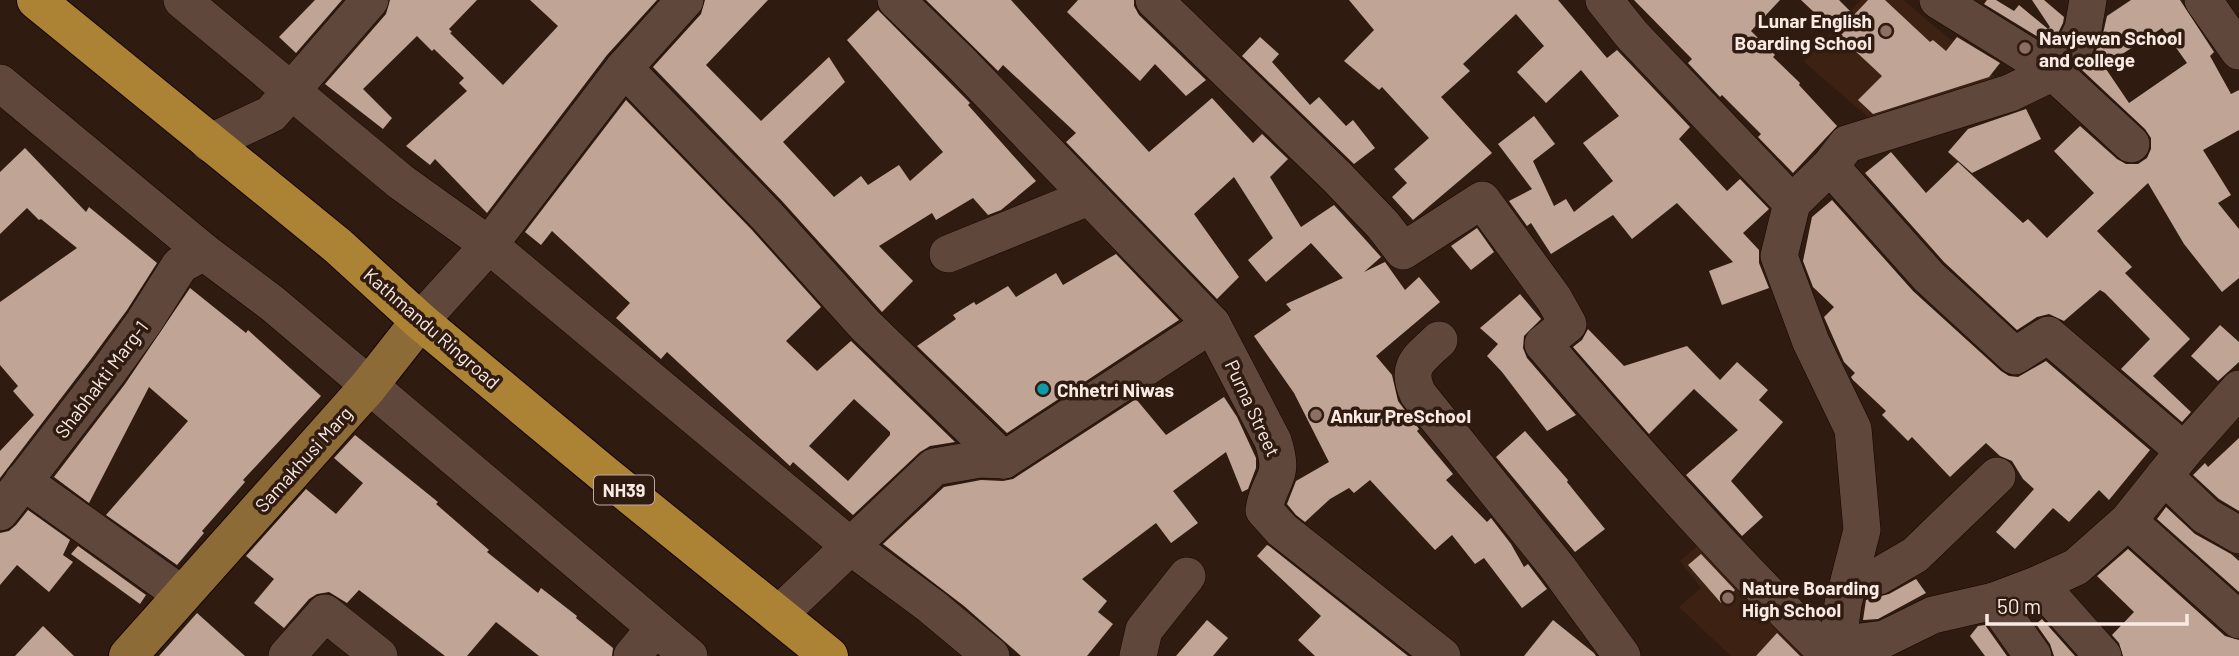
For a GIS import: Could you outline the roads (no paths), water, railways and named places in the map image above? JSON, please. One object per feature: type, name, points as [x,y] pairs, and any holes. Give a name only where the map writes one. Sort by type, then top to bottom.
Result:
[{"type":"highway","name":"Kathmandu Ringroad","points":[[36,0],[338,246],[421,321],[604,474],[829,656]]},
{"type":"main road","name":"Samakhusi Marg","points":[[128,656],[368,387],[421,321]]},
{"type":"street","points":[[182,0],[401,182],[489,244],[850,545],[991,656]]},
{"type":"street","points":[[209,143],[271,114],[370,0]]},
{"type":"street","points":[[421,321],[489,244],[624,68],[685,0]]},
{"type":"street","points":[[779,614],[934,467],[980,459],[1004,460],[1212,324],[960,62],[896,0]]},
{"type":"street","points":[[1154,0],[1337,177],[1383,225],[1403,251],[1482,200],[1554,299],[1568,324],[1543,344],[1756,582],[1834,652]]},
{"type":"street","points":[[1604,0],[1632,35],[1792,203]]},
{"type":"street","points":[[1938,0],[2050,70],[2131,144]]},
{"type":"street","points":[[1834,652],[1862,530],[1853,429],[1811,342],[1779,256],[1792,203],[1830,166],[1847,144],[2010,93],[2043,77],[2074,48],[2083,29],[2088,0]]},
{"type":"street","points":[[2203,0],[2239,51]]},
{"type":"street","points":[[624,68],[767,216],[865,325],[1004,460]]},
{"type":"street","points":[[0,83],[204,252],[273,304],[368,387],[690,656]]},
{"type":"street","points":[[1830,166],[1929,277],[2015,356],[2048,335],[2174,463],[2206,516],[2239,535]]},
{"type":"street","points":[[948,254],[1088,197]]},
{"type":"street","name":"Shabhakti Marg-1","points":[[0,512],[122,352],[180,265],[204,252]]},
{"type":"street","name":"Purna Street","points":[[1212,324],[1273,441],[1280,460],[1278,478],[1266,497],[1264,510],[1282,530],[1442,656]]},
{"type":"street","points":[[1439,340],[1414,364],[1412,380],[1418,394],[1558,568],[1622,656]]},
{"type":"street","points":[[1834,652],[1884,639],[1933,615],[1994,601],[2076,567],[2128,521],[2174,463],[2239,389]]},
{"type":"street","points":[[1850,581],[1880,576],[1915,555],[1997,476]]},
{"type":"street","points":[[23,481],[181,594]]},
{"type":"street","points":[[2128,521],[2239,620]]},
{"type":"street","points":[[1138,656],[1144,630],[1188,576]]},
{"type":"street","points":[[2039,584],[2103,656]]},
{"type":"street","points":[[1994,601],[2033,656]]},
{"type":"street","points":[[287,656],[325,613],[379,656]]},
{"type":"street","points":[[632,656],[655,628]]},
{"type":"place","name":"Lunar English Boarding School","points":[[1886,31]]},
{"type":"place","name":"Navjewan School and college","points":[[2025,48]]},
{"type":"place","name":"Chhetri Niwas","points":[[1043,389]]},
{"type":"place","name":"Ankur PreSchool","points":[[1316,415]]},
{"type":"place","name":"Nature Boarding High School","points":[[1728,598]]}]
